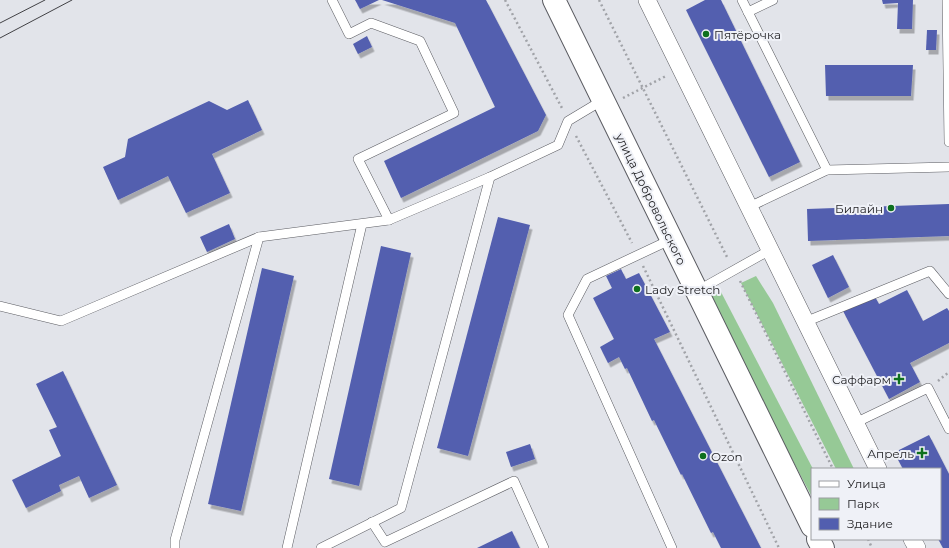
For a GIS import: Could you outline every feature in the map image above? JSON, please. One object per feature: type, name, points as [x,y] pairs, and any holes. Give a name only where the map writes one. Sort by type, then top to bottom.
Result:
[{"type":"main road","name":"улица Добровольского","points":[[554,0],[811,524]]},
{"type":"street","points":[[647,0],[878,468]]},
{"type":"lane","points":[[332,0],[349,34],[371,23],[420,41],[454,113],[358,159],[389,220]]},
{"type":"lane","points":[[742,0],[827,170]]},
{"type":"lane","points":[[748,12],[773,0]]},
{"type":"lane","points":[[947,0],[949,142]]},
{"type":"lane","points":[[0,306],[61,321],[259,238],[389,220],[558,146],[568,121],[605,103]]},
{"type":"lane","points":[[749,207],[827,170],[949,166]]},
{"type":"lane","points":[[321,548],[401,508],[490,177]]},
{"type":"lane","points":[[287,548],[362,224]]},
{"type":"lane","points":[[175,548],[175,540],[259,238]]},
{"type":"lane","points":[[672,240],[587,279],[568,315],[672,548]]},
{"type":"lane","points":[[697,292],[770,250]]},
{"type":"lane","points":[[806,322],[930,270],[949,294]]},
{"type":"lane","points":[[855,422],[928,388],[949,428]]},
{"type":"lane","points":[[372,522],[385,542],[514,481],[544,548]]},
{"type":"path","points":[[505,0],[638,255],[779,548]]},
{"type":"path","points":[[599,0],[833,468]]},
{"type":"path","points":[[605,103],[643,88],[681,69]]},
{"type":"green space","points":[[756,276],[773,303],[854,468],[835,468],[741,283]]},
{"type":"green space","points":[[721,292],[812,468],[811,468],[811,495],[707,298]]},
{"type":"building","points":[[355,0],[379,0],[360,9]]},
{"type":"building","points":[[382,0],[486,0],[546,115],[538,131],[401,198],[384,161],[495,107],[455,23]]},
{"type":"building","points":[[705,0],[721,0],[800,162],[769,177],[686,10]]},
{"type":"building","points":[[882,0],[913,0],[912,29],[897,29],[898,3],[883,4]]},
{"type":"building","points":[[927,30],[937,30],[936,50],[926,50]]},
{"type":"building","points":[[367,36],[372,47],[358,54],[353,44]]},
{"type":"building","points":[[825,65],[913,65],[911,96],[826,96]]},
{"type":"building","points":[[248,100],[262,130],[212,154],[230,193],[186,213],[168,176],[118,200],[103,167],[125,157],[128,139],[209,101],[227,110]]},
{"type":"building","points":[[949,204],[949,236],[808,241],[807,209]]},
{"type":"building","points":[[498,217],[530,225],[468,456],[437,448]]},
{"type":"building","points":[[229,224],[235,239],[207,252],[200,237]]},
{"type":"building","points":[[381,246],[411,253],[359,486],[329,479]]},
{"type":"building","points":[[833,255],[849,287],[828,298],[812,265]]},
{"type":"building","points":[[262,268],[294,276],[241,511],[208,504]]},
{"type":"building","points":[[621,269],[626,279],[639,273],[670,332],[654,339],[761,548],[721,548],[713,532],[711,533],[654,420],[652,421],[627,368],[625,369],[619,357],[608,363],[600,347],[614,339],[593,298],[612,288],[606,276]]},
{"type":"building","points":[[907,290],[923,321],[947,308],[949,311],[949,343],[910,363],[920,382],[889,399],[843,311],[874,295],[879,304]]},
{"type":"building","points":[[63,371],[117,485],[89,498],[79,476],[59,485],[61,491],[26,508],[12,480],[61,456],[49,430],[57,427],[36,384]]},
{"type":"building","points":[[929,435],[949,474],[949,548],[943,548],[939,540],[941,540],[941,468],[902,468],[896,456],[899,450]]},
{"type":"building","points":[[530,444],[535,459],[511,467],[506,452]]},
{"type":"building","points":[[512,531],[520,548],[477,548]]},
{"type":"tram line","points":[[0,23],[45,0]]},
{"type":"tram line","points":[[0,38],[72,0]]},
{"type":"place","name":"Пятёрочка","points":[[706,34]]},
{"type":"place","name":"Билайн","points":[[891,208]]},
{"type":"place","name":"Lady Stretch","points":[[637,289]]},
{"type":"place","name":"Саффарм","points":[[899,379]]},
{"type":"place","name":"Апрель","points":[[922,453]]},
{"type":"place","name":"Ozon","points":[[703,456]]}]
